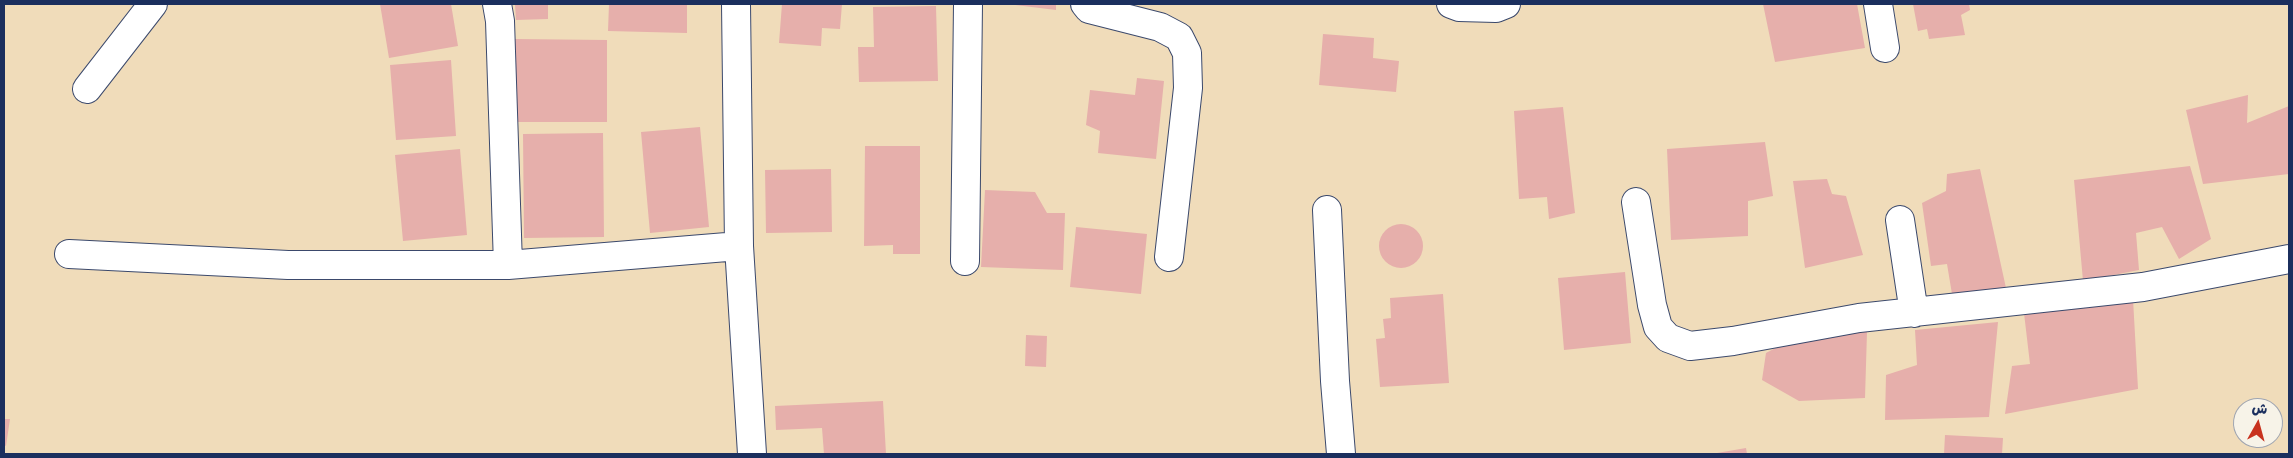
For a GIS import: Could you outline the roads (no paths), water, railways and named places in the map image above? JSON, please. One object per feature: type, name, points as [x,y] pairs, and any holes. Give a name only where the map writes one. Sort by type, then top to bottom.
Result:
[{"type":"street","points":[[88,89],[153,4]]},
{"type":"street","points":[[497,4],[500,21],[508,265]]},
{"type":"street","points":[[736,4],[739,246],[752,454]]},
{"type":"street","points":[[964,261],[968,4]]},
{"type":"street","points":[[1085,4],[1089,9],[1160,27],[1179,37],[1187,53],[1188,88],[1169,257]]},
{"type":"street","points":[[1452,4],[1459,7],[1496,8],[1506,4]]},
{"type":"street","points":[[1878,4],[1885,48]]},
{"type":"street","points":[[1636,202],[1652,306],[1658,327],[1668,338],[1690,346],[1732,341],[1859,318],[2143,287],[2289,259]]},
{"type":"street","points":[[1327,210],[1335,381],[1341,454]]},
{"type":"street","points":[[1900,220],[1914,313]]},
{"type":"street","points":[[69,254],[288,265],[508,265],[739,246]]}]
